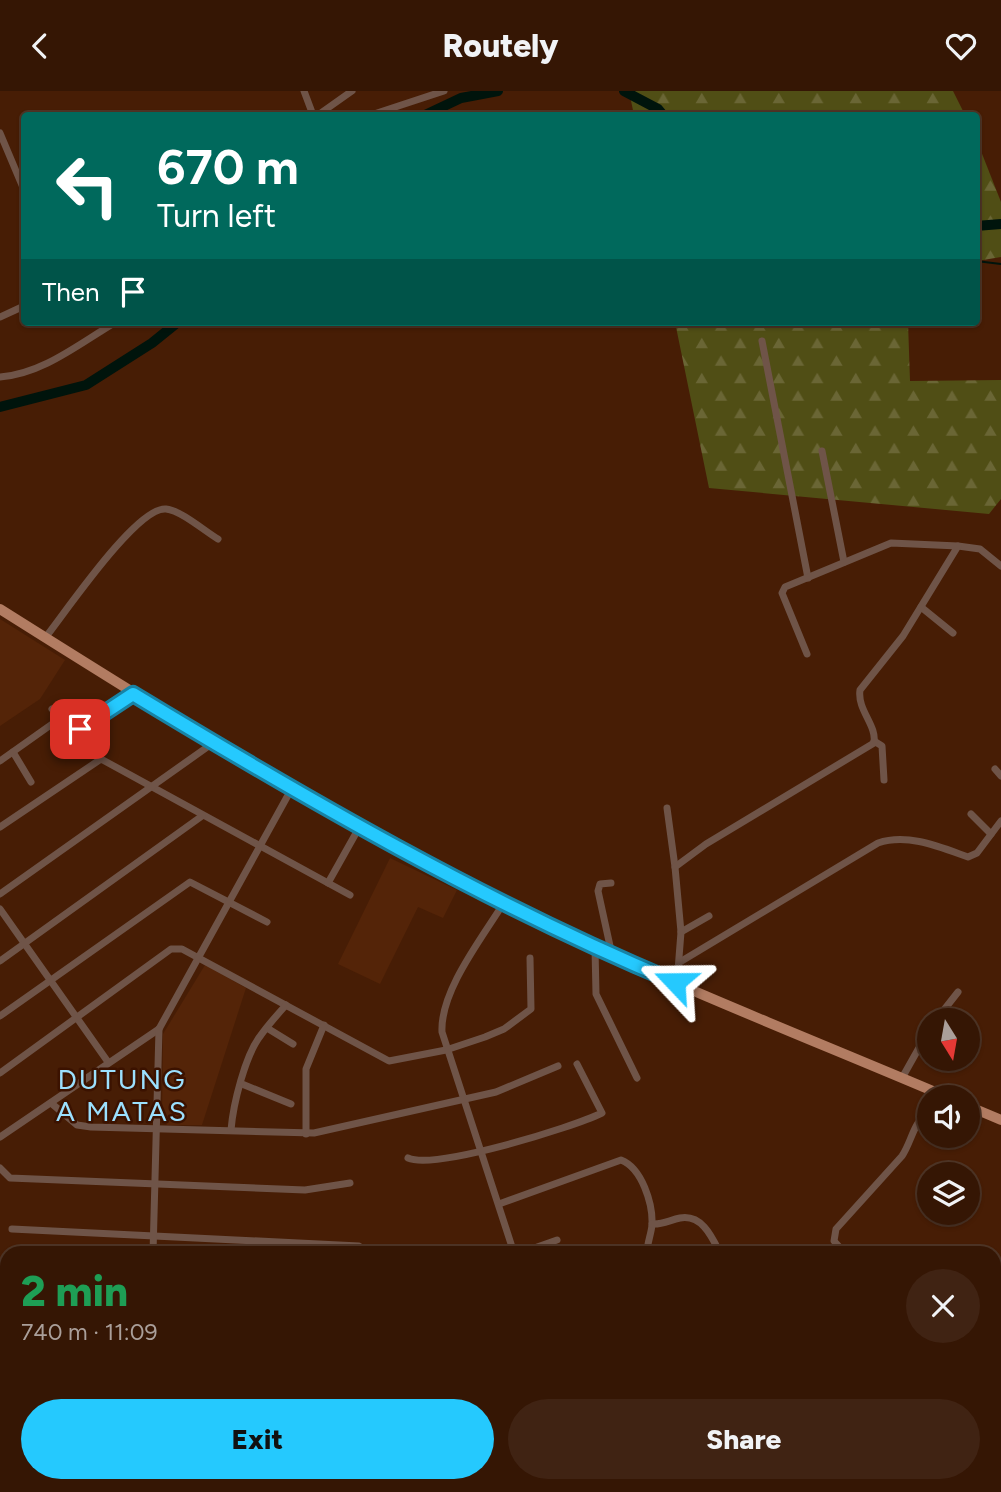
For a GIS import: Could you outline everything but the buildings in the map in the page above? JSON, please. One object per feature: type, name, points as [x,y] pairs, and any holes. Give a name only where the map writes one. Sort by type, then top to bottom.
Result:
[{"type":"main road","points":[[0,609],[213,743],[503,904],[595,948],[918,1085]]},
{"type":"main road","points":[[980,1111],[1001,1121]]},
{"type":"street","points":[[304,91],[314,112]]},
{"type":"street","points":[[320,112],[352,91]]},
{"type":"street","points":[[380,112],[444,91]]},
{"type":"street","points":[[0,134],[21,183]]},
{"type":"street","points":[[0,317],[21,307]]},
{"type":"street","points":[[0,377],[23,373],[52,361],[109,326]]},
{"type":"street","points":[[762,341],[807,578]]},
{"type":"street","points":[[822,451],[844,562]]},
{"type":"street","points":[[45,638],[115,549],[147,514],[156,510],[171,510],[218,539]]},
{"type":"street","points":[[807,654],[782,589],[880,546],[900,542],[980,549],[1001,566]]},
{"type":"street","points":[[675,867],[706,844],[869,749],[874,741],[874,732],[862,710],[860,690],[881,666],[958,546]]},
{"type":"street","points":[[921,607],[953,633]]},
{"type":"street","points":[[52,709],[75,726],[85,728],[133,694]]},
{"type":"street","points":[[0,761],[62,717]]},
{"type":"street","points":[[874,741],[882,746],[884,780]]},
{"type":"street","points":[[0,894],[213,743]]},
{"type":"street","points":[[13,752],[30,782]]},
{"type":"street","points":[[0,827],[101,759],[350,895]]},
{"type":"street","points":[[995,769],[1001,776]]},
{"type":"street","points":[[0,1137],[159,1029],[292,788]]},
{"type":"street","points":[[667,808],[681,932],[677,983]]},
{"type":"street","points":[[971,814],[991,834]]},
{"type":"street","points":[[0,961],[202,816]]},
{"type":"street","points":[[680,962],[878,843],[899,839],[937,846],[968,857],[977,853],[1001,821]]},
{"type":"street","points":[[328,883],[360,826]]},
{"type":"street","points":[[0,1016],[190,882],[267,922]]},
{"type":"street","points":[[611,883],[600,884],[598,891],[612,955]]},
{"type":"street","points":[[503,904],[443,1011],[442,1032],[512,1246]]},
{"type":"street","points":[[0,909],[108,1062]]},
{"type":"street","points":[[681,932],[709,916]]},
{"type":"street","points":[[595,948],[596,994],[636,1078]]},
{"type":"street","points":[[0,1073],[171,949],[182,949],[200,958],[389,1061],[446,1050],[504,1029],[527,1013],[531,1005],[530,958]]},
{"type":"street","points":[[945,1008],[958,992]]},
{"type":"street","points":[[230,1130],[251,1053],[286,1005]]},
{"type":"street","points":[[306,1134],[306,1069],[324,1025]]},
{"type":"street","points":[[267,1028],[293,1044]]},
{"type":"street","points":[[153,1246],[159,1029]]},
{"type":"street","points":[[902,1078],[917,1051]]},
{"type":"street","points":[[408,1158],[421,1163],[482,1150],[602,1113],[576,1064]]},
{"type":"street","points":[[51,1103],[78,1125],[306,1134],[496,1092],[558,1066]]},
{"type":"street","points":[[242,1084],[290,1104]]},
{"type":"street","points":[[836,1246],[836,1229],[902,1156],[911,1143],[917,1125]]},
{"type":"street","points":[[499,1204],[621,1160],[631,1167],[644,1188],[652,1224],[648,1246]]},
{"type":"street","points":[[0,1168],[10,1178],[305,1190],[350,1183]]},
{"type":"street","points":[[652,1224],[681,1218],[696,1220],[710,1233],[716,1246]]},
{"type":"street","points":[[12,1229],[359,1246]]},
{"type":"street","points":[[538,1246],[557,1240]]},
{"type":"shaded area","points":[[0,619],[65,660],[40,699],[0,726]]},
{"type":"shaded area","points":[[390,858],[457,890],[443,918],[418,907],[380,984],[338,964]]},
{"type":"shaded area","points":[[205,965],[246,988],[202,1125],[167,1125],[162,1119],[163,1034]]},
{"type":"green space","points":[[629,91],[953,91],[964,112],[633,112]]},
{"type":"green space","points":[[980,149],[1001,202],[1001,257],[980,260]]},
{"type":"green space","points":[[676,326],[908,326],[910,381],[1001,380],[1001,499],[989,514],[709,488]]},
{"type":"waterway","points":[[431,112],[461,98],[498,91]]},
{"type":"waterway","points":[[624,91],[660,112]]},
{"type":"waterway","points":[[980,226],[1001,224]]},
{"type":"waterway","points":[[980,261],[1001,264]]},
{"type":"waterway","points":[[0,407],[86,385],[152,343],[173,326]]},
{"type":"district","name":"DUTUNG A MATAS","points":[[122,1095]]},
{"type":"route","points":[[80,729],[133,694],[249,764],[503,904],[675,982]]}]
